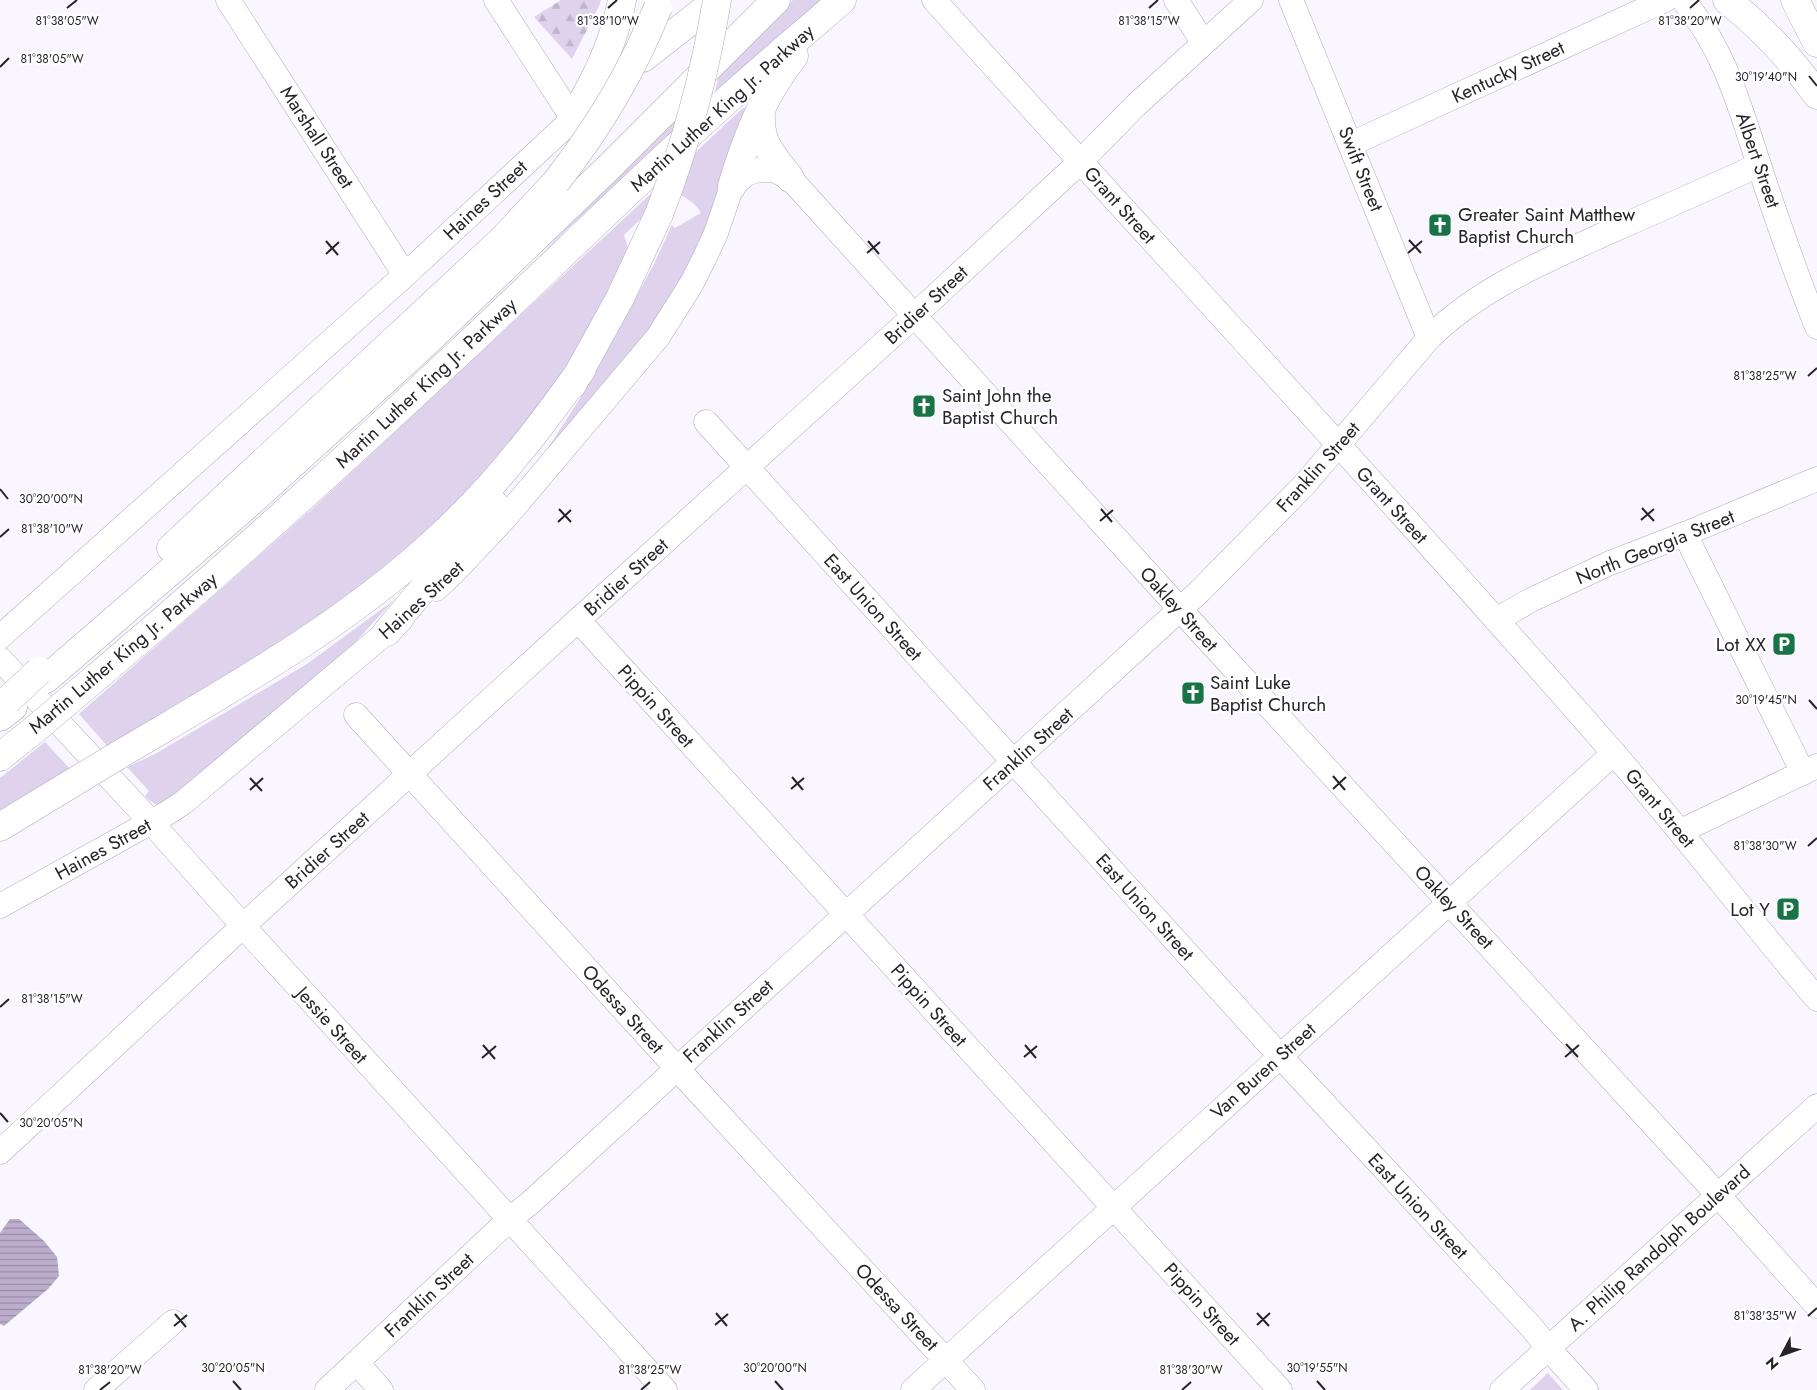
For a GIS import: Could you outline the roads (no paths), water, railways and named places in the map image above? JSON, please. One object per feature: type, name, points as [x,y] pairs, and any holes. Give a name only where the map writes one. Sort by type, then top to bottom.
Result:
[{"type":"highway","points":[[573,119],[605,57],[615,31],[622,0]]},
{"type":"highway","points":[[643,58],[717,0]]},
{"type":"highway","points":[[387,632],[483,518],[528,456],[582,369],[631,277],[659,214],[687,136],[705,65],[717,0]]},
{"type":"highway","name":"Martin Luther King Jr. Parkway","points":[[5,708],[42,675],[246,506],[417,351],[608,168],[776,0]]},
{"type":"highway","points":[[732,186],[743,149],[760,108],[785,67],[842,0]]},
{"type":"highway","name":"Martin Luther King Jr. Parkway","points":[[0,757],[155,628],[275,522],[452,360],[736,91],[842,0]]},
{"type":"highway","points":[[1727,0],[1767,36],[1817,95]]},
{"type":"highway","points":[[1795,0],[1817,43]]},
{"type":"highway","points":[[42,675],[522,220],[556,182],[592,133],[619,90],[645,39],[660,3]]},
{"type":"highway","points":[[760,108],[760,127],[764,141],[771,154],[790,178]]},
{"type":"highway","points":[[0,827],[282,658],[366,598],[422,552],[461,516],[518,454],[582,369]]},
{"type":"street","name":"Marshall Street","points":[[228,0],[405,275]]},
{"type":"street","points":[[496,0],[573,119]]},
{"type":"street","name":"Haines Street","points":[[0,637],[405,275],[573,119],[643,58],[700,0]]},
{"type":"street","name":"Grant Street","points":[[934,0],[1339,445],[1614,753],[1681,831],[1772,947],[1817,999]]},
{"type":"street","points":[[1176,0],[1203,42]]},
{"type":"street","name":"Bridier Street","points":[[0,1152],[243,926],[914,316],[1080,162],[1135,106],[1203,42],[1251,0]]},
{"type":"street","name":"Swift Street","points":[[1291,0],[1429,338]]},
{"type":"street","name":"Kentucky Street","points":[[1351,144],[1665,0]]},
{"type":"street","name":"Albert Street","points":[[1683,0],[1711,38],[1733,86],[1798,278],[1817,328]]},
{"type":"street","name":"Franklin Street","points":[[327,1390],[510,1219],[530,1203],[1181,610],[1305,484],[1429,338],[1447,320],[1467,304],[1549,259],[1759,165]]},
{"type":"street","name":"Oakley Street","points":[[732,186],[746,174],[758,170],[773,170],[790,178],[1181,610],[1718,1195],[1817,1306]]},
{"type":"street","name":"Haines Street","points":[[0,906],[184,802],[387,632],[458,569],[658,337],[697,275],[716,233],[732,186]]},
{"type":"street","name":"East Union Street","points":[[706,422],[1280,1056],[1533,1329],[1586,1390]]},
{"type":"street","name":"North Georgia Street","points":[[1496,620],[1531,600],[1610,563],[1817,479]]},
{"type":"street","points":[[1681,831],[1810,770],[1685,534]]},
{"type":"street","name":"Pippin Street","points":[[578,620],[1280,1390]]},
{"type":"street","name":"Jessie Street","points":[[0,660],[151,822],[243,926],[665,1390]]},
{"type":"street","name":"Odessa Street","points":[[356,714],[677,1068],[973,1390]]},
{"type":"street","name":"Van Buren Street","points":[[913,1390],[1614,753]]},
{"type":"street","name":"A. Philip Randolph Boulevard","points":[[1502,1390],[1817,1106]]},
{"type":"street","points":[[96,1390],[173,1322]]},
{"type":"street","points":[[357,1363],[381,1390]]},
{"type":"place","name":"Greater Saint Matthew Baptist Church","points":[[1440,225]]},
{"type":"place","name":"Saint John the Baptist Church","points":[[924,406]]},
{"type":"place","name":"Lot XX","points":[[1784,644]]},
{"type":"place","name":"Saint Luke Baptist Church","points":[[1193,693]]},
{"type":"place","name":"Lot Y","points":[[1788,909]]}]
